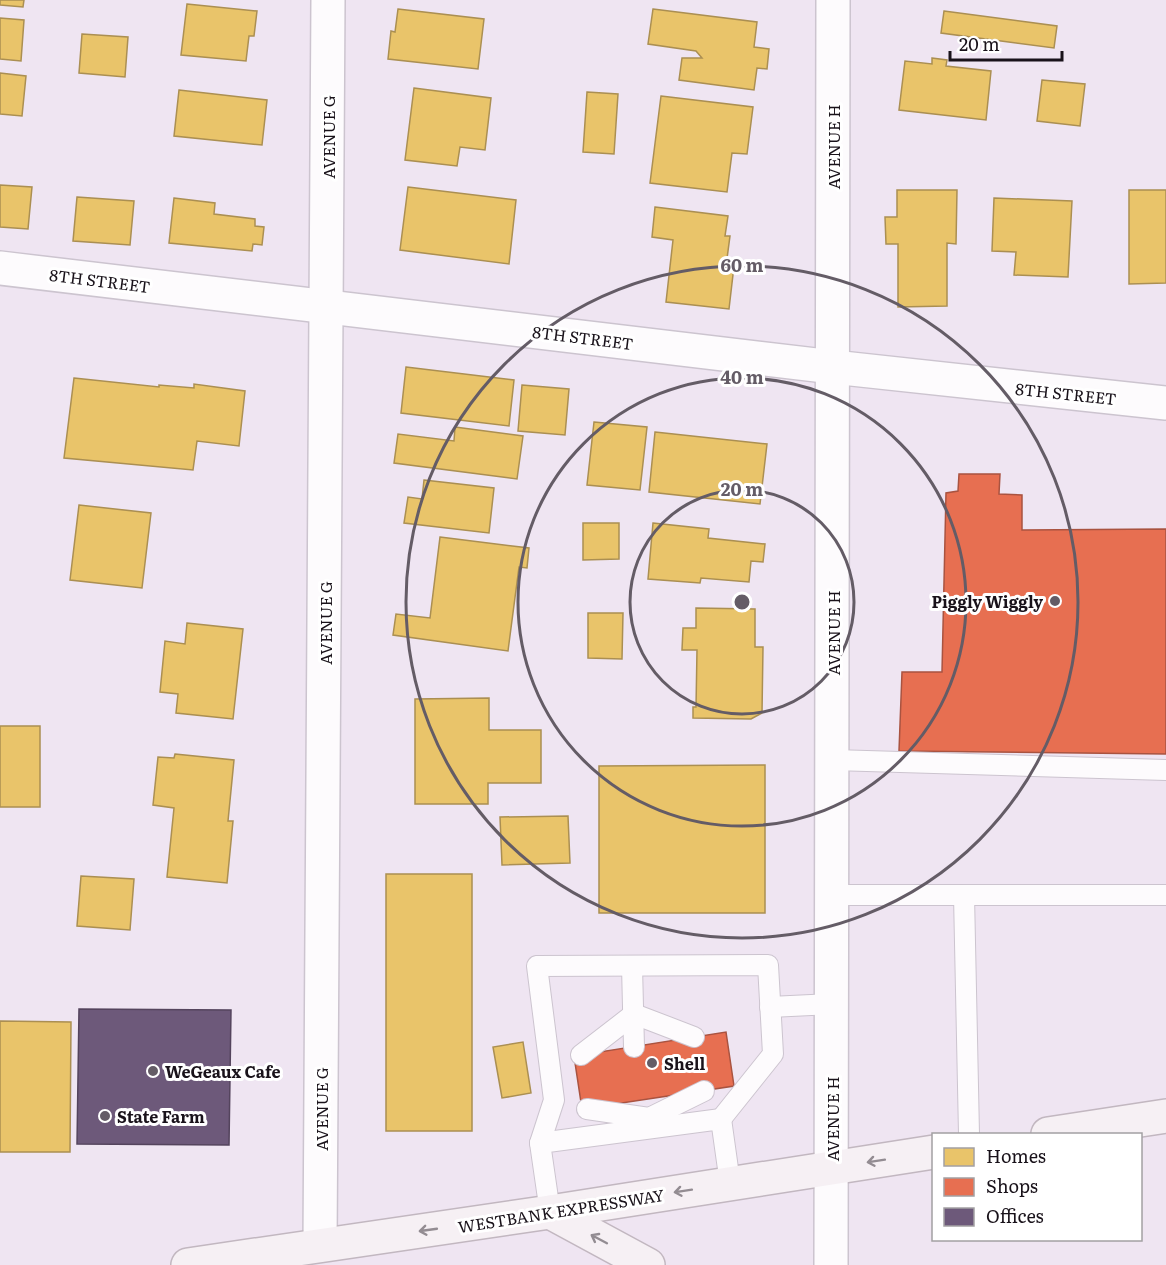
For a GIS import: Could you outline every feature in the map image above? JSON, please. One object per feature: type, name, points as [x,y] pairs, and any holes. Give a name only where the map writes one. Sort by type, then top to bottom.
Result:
[{"type":"highway","points":[[1055,1133],[1166,1116]]},
{"type":"highway","name":"WESTBANK EXPRESSWAY","points":[[188,1265],[550,1212],[932,1152]]},
{"type":"highway","points":[[550,1212],[648,1265]]},
{"type":"street","name":"AVENUE G","points":[[320,1245],[328,306],[328,0]]},
{"type":"street","name":"AVENUE H","points":[[831,1265],[833,0]]},
{"type":"street","name":"8TH STREET","points":[[0,268],[833,367],[1166,404]]},
{"type":"lane","points":[[833,760],[1166,770]]},
{"type":"lane","points":[[832,895],[1166,895]]},
{"type":"lane","points":[[964,895],[969,1133]]},
{"type":"lane","points":[[550,1212],[540,1143],[554,1100],[537,966],[768,965],[773,1054],[721,1119],[730,1183]]},
{"type":"lane","points":[[632,966],[634,1047]]},
{"type":"lane","points":[[770,1007],[832,1004]]},
{"type":"lane","points":[[634,1014],[694,1037]]},
{"type":"lane","points":[[634,1014],[668,1041]]},
{"type":"lane","points":[[607,1051],[634,1014]]},
{"type":"lane","points":[[581,1055],[634,1014]]},
{"type":"lane","points":[[540,1143],[647,1116],[704,1091]]},
{"type":"lane","points":[[647,1116],[676,1095]]},
{"type":"lane","points":[[614,1105],[647,1116]]},
{"type":"lane","points":[[587,1109],[647,1116],[721,1119]]},
{"type":"building: Homes","points":[[0,0],[24,0],[23,7],[0,5]]},
{"type":"building: Homes","points":[[187,4],[257,11],[254,36],[249,36],[246,61],[181,55]]},
{"type":"building: Homes","points":[[398,9],[484,19],[478,69],[388,59],[391,31],[395,32]]},
{"type":"building: Homes","points":[[653,9],[757,22],[754,47],[769,49],[767,69],[757,68],[754,90],[679,80],[682,58],[702,58],[696,51],[648,44]]},
{"type":"building: Homes","points":[[944,11],[1057,26],[1054,48],[941,33]]},
{"type":"building: Homes","points":[[0,18],[24,20],[21,61],[0,59]]},
{"type":"building: Homes","points":[[82,34],[128,37],[125,77],[79,73]]},
{"type":"building: Homes","points":[[932,58],[947,60],[946,66],[991,71],[986,120],[899,110],[905,61],[932,64]]},
{"type":"building: Homes","points":[[0,73],[26,76],[22,116],[0,114]]},
{"type":"building: Homes","points":[[1042,80],[1085,84],[1080,126],[1037,121]]},
{"type":"building: Homes","points":[[414,88],[491,98],[485,150],[460,147],[457,166],[405,160]]},
{"type":"building: Homes","points":[[179,90],[267,100],[262,145],[174,136]]},
{"type":"building: Homes","points":[[587,92],[618,94],[614,154],[583,152]]},
{"type":"building: Homes","points":[[661,96],[753,107],[747,154],[732,153],[727,192],[650,183]]},
{"type":"building: Homes","points":[[0,185],[32,187],[28,229],[0,227]]},
{"type":"building: Homes","points":[[408,187],[516,200],[509,264],[400,250]]},
{"type":"building: Homes","points":[[897,190],[957,190],[956,244],[947,243],[947,306],[898,307],[898,244],[886,244],[885,217],[897,217]]},
{"type":"building: Homes","points":[[1129,190],[1166,190],[1166,283],[1129,284]]},
{"type":"building: Homes","points":[[77,197],[134,201],[130,245],[73,241]]},
{"type":"building: Homes","points":[[174,198],[215,203],[214,214],[255,219],[255,226],[264,227],[262,245],[253,244],[252,251],[169,243]]},
{"type":"building: Homes","points":[[994,198],[1072,201],[1068,277],[1014,275],[1016,252],[992,251]]},
{"type":"building: Homes","points":[[655,207],[728,216],[725,236],[730,236],[726,266],[734,266],[729,309],[666,302],[673,240],[652,237]]},
{"type":"building: Homes","points":[[406,367],[514,380],[509,426],[401,413]]},
{"type":"building: Homes","points":[[74,378],[159,387],[159,385],[194,388],[194,384],[245,391],[239,446],[197,441],[193,470],[64,458]]},
{"type":"building: Homes","points":[[522,385],[569,389],[565,435],[518,431]]},
{"type":"building: Homes","points":[[594,422],[647,427],[640,490],[587,485]]},
{"type":"building: Homes","points":[[455,427],[523,436],[517,479],[394,463],[398,434],[454,441]]},
{"type":"building: Homes","points":[[655,432],[767,444],[760,504],[649,492]]},
{"type":"building: Homes","points":[[424,480],[494,488],[489,533],[404,523],[408,497],[422,499]]},
{"type":"building: Homes","points":[[79,505],[151,513],[142,588],[70,580]]},
{"type":"building: Homes","points":[[583,523],[619,523],[619,559],[583,560]]},
{"type":"building: Homes","points":[[653,523],[709,529],[708,538],[765,544],[763,562],[751,561],[749,582],[701,578],[700,583],[648,579]]},
{"type":"building: Homes","points":[[440,537],[529,548],[527,568],[519,567],[508,651],[393,635],[396,614],[430,618]]},
{"type":"building: Homes","points":[[696,608],[755,609],[755,647],[763,647],[762,713],[751,719],[693,718],[693,707],[696,707],[697,650],[682,650],[683,628],[696,628]]},
{"type":"building: Homes","points":[[588,613],[623,613],[622,659],[588,658]]},
{"type":"building: Homes","points":[[187,623],[243,629],[233,719],[176,713],[178,694],[160,692],[165,641],[185,644]]},
{"type":"building: Homes","points":[[489,698],[489,730],[541,730],[541,783],[488,783],[488,804],[415,804],[415,699]]},
{"type":"building: Homes","points":[[0,726],[40,726],[40,807],[0,807]]},
{"type":"building: Homes","points":[[175,754],[234,760],[228,821],[233,821],[227,883],[167,877],[174,808],[153,805],[158,757],[174,758]]},
{"type":"building: Homes","points":[[765,765],[765,913],[599,913],[599,766]]},
{"type":"building: Homes","points":[[568,816],[570,863],[502,865],[500,817]]},
{"type":"building: Homes","points":[[386,874],[472,874],[472,1131],[386,1131]]},
{"type":"building: Homes","points":[[81,876],[134,879],[130,930],[77,926]]},
{"type":"building: Homes","points":[[0,1021],[71,1022],[70,1152],[0,1152]]},
{"type":"building: Homes","points":[[523,1042],[531,1093],[502,1098],[493,1047]]},
{"type":"building: Shops","name":"Piggly Wiggly","points":[[959,474],[1000,474],[999,494],[1022,495],[1022,530],[1166,529],[1166,754],[899,751],[902,672],[942,672],[946,493],[958,491]]},
{"type":"building: Shops","points":[[726,1032],[734,1086],[582,1109],[574,1056]]},
{"type":"building: Offices","points":[[79,1009],[231,1010],[229,1145],[77,1144]]},
{"type":"place","name":"Piggly Wiggly","points":[[1055,601]]},
{"type":"place","name":"Shell","points":[[652,1063]]},
{"type":"place","name":"WeGeaux Cafe","points":[[153,1071]]},
{"type":"place","name":"State Farm","points":[[105,1116]]}]
